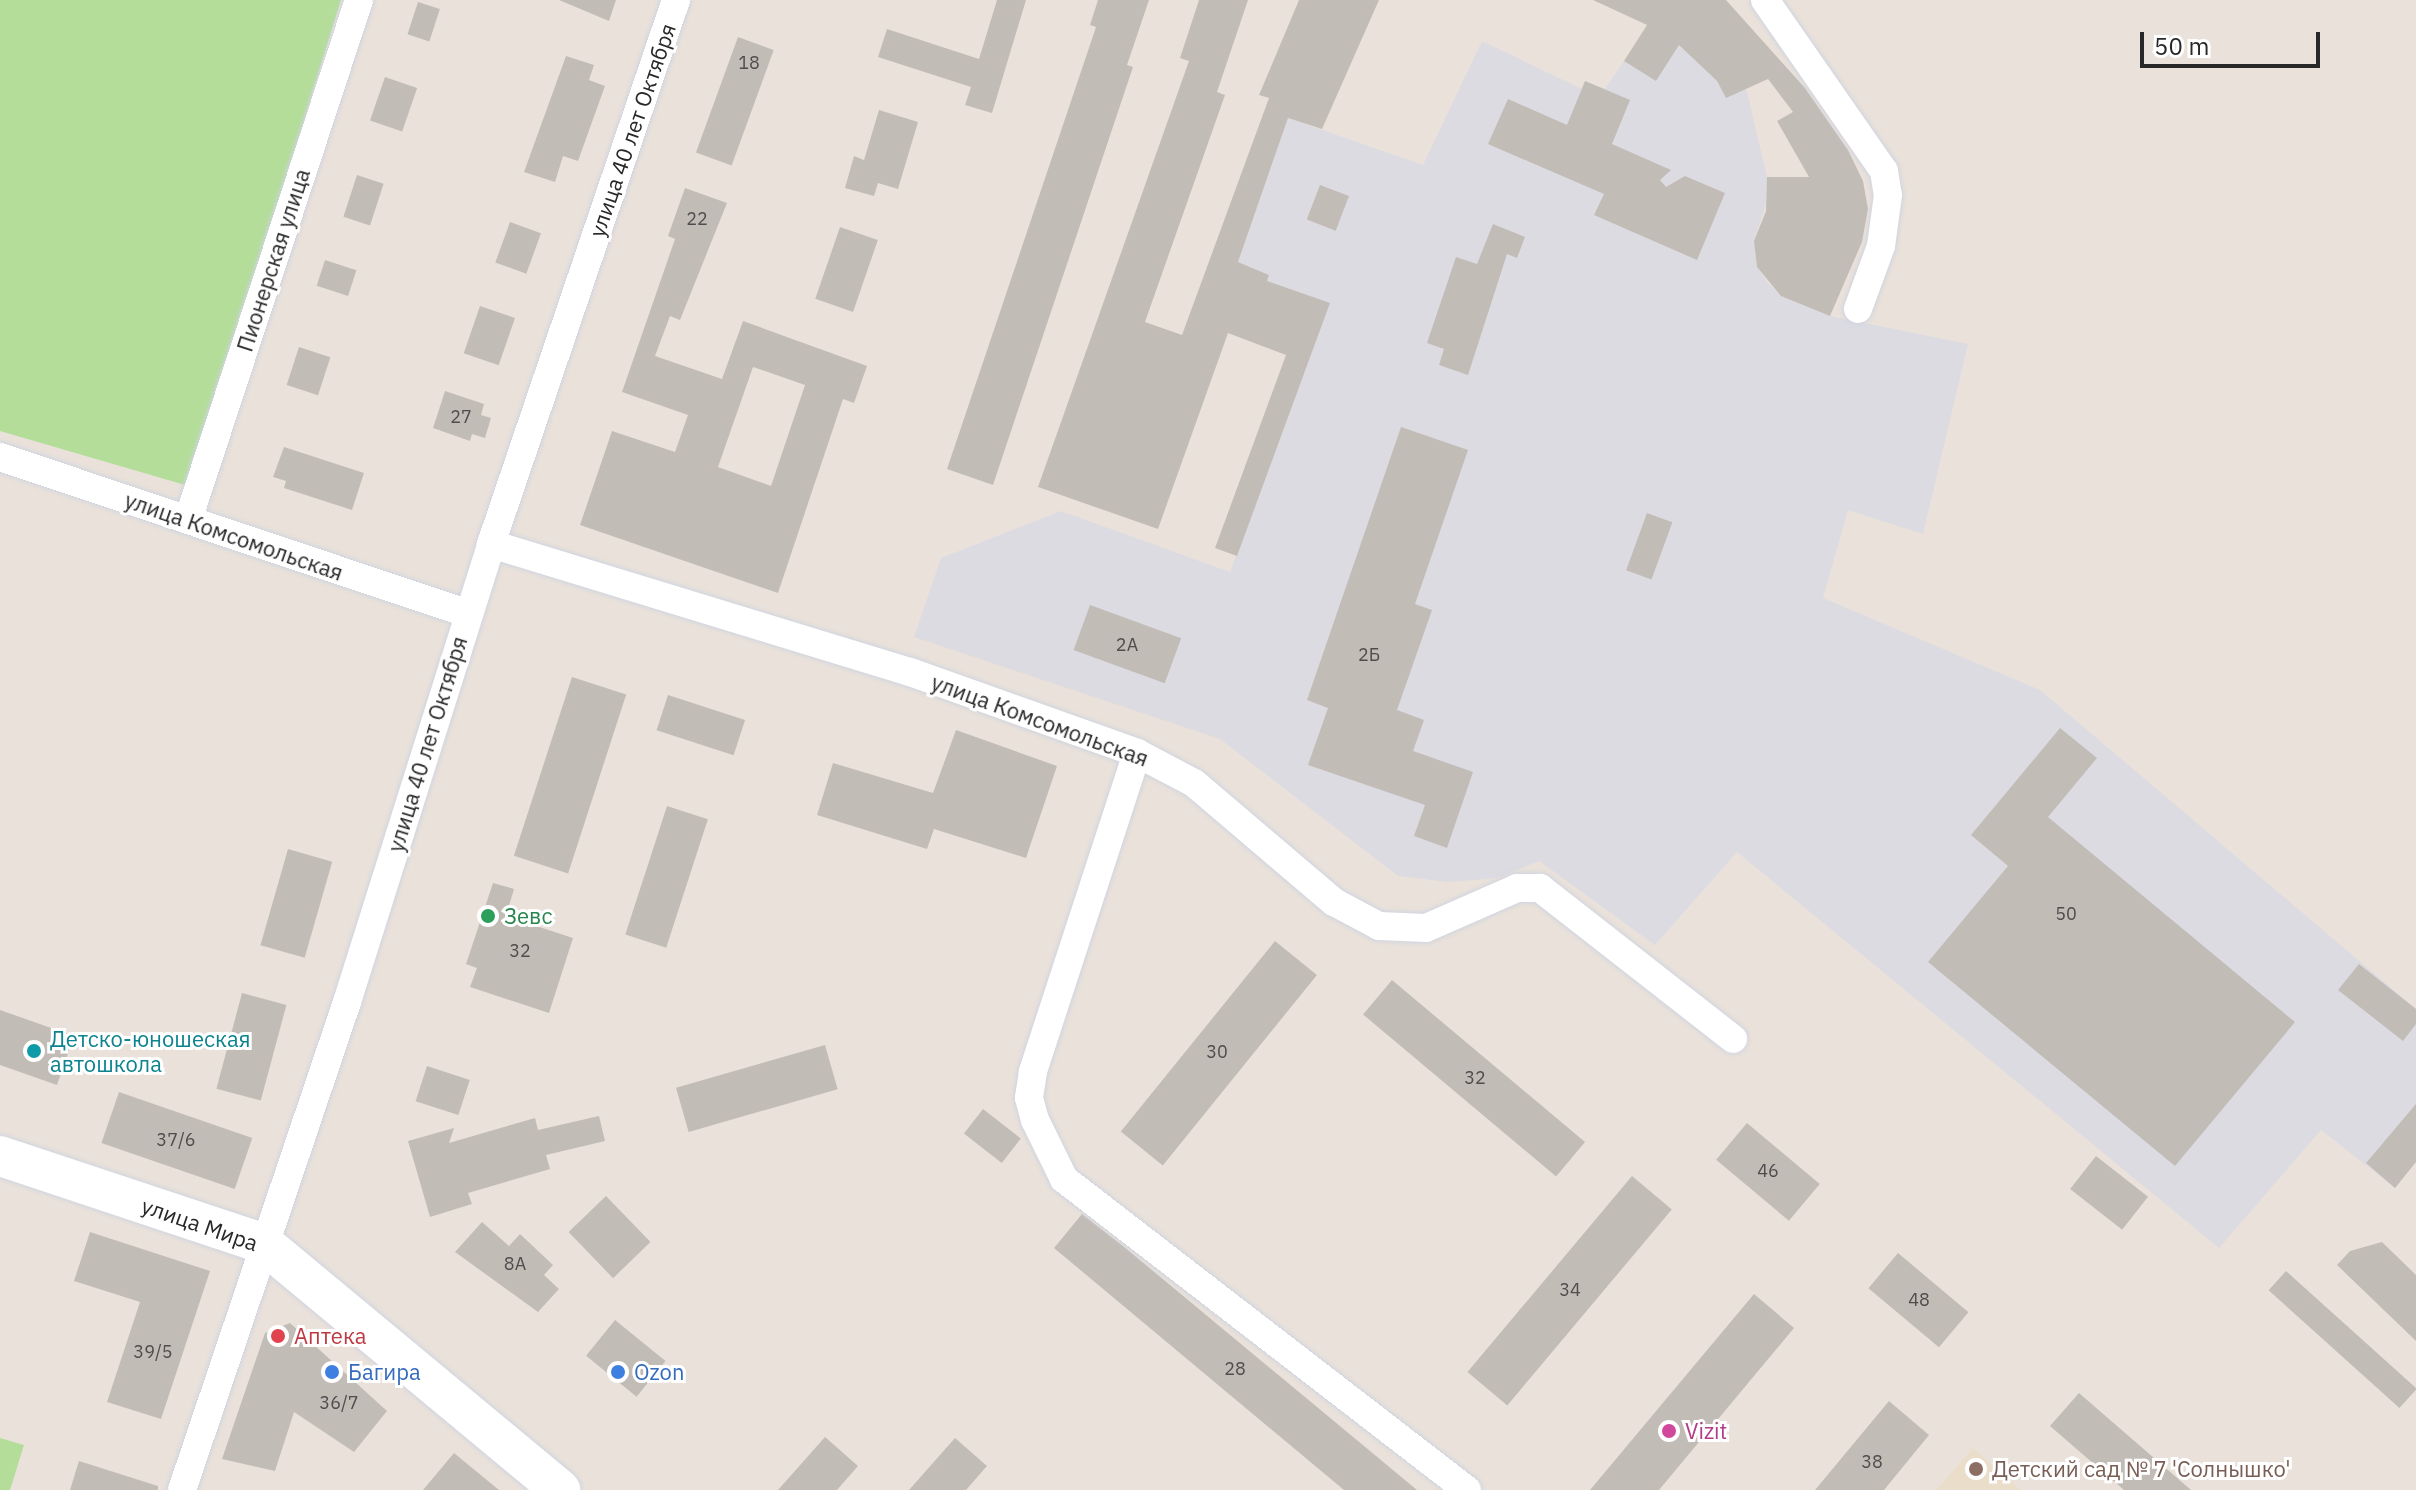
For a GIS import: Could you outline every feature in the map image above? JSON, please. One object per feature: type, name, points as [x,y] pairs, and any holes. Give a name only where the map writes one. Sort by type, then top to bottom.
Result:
[{"type":"street","name":"Пионерская улица","points":[[188,520],[359,0]]},
{"type":"street","name":"улица 40 лет Октября","points":[[182,1490],[347,1002],[491,544],[676,0]]},
{"type":"street","points":[[1765,0],[1884,171],[1888,195],[1881,246],[1858,309]]},
{"type":"street","name":"улица Комсомольская","points":[[0,457],[468,614]]},
{"type":"street","name":"улица Комсомольская","points":[[491,544],[910,672],[1137,753],[1194,783],[1334,902],[1379,926],[1426,928],[1517,888],[1540,888],[1733,1039]]},
{"type":"street","points":[[1137,753],[1033,1072],[1029,1098],[1035,1120],[1064,1179],[1467,1490]]},
{"type":"street","name":"улица Мира","points":[[0,1156],[264,1244],[560,1490]]},
{"type":"shaded area","points":[[1482,41],[1582,89],[1585,81],[1605,89],[1624,61],[1656,80],[1679,45],[1717,81],[1726,97],[1746,87],[1767,177],[1766,204],[1754,241],[1757,267],[1768,283],[1782,296],[1830,316],[1968,344],[1923,534],[1848,510],[1823,598],[2040,690],[2416,1009],[2416,1162],[2395,1188],[2321,1130],[2219,1248],[1737,852],[1655,945],[1539,861],[1498,878],[1448,882],[1398,876],[1220,739],[914,637],[941,558],[1061,511],[1230,572],[1314,347],[1250,324],[1269,275],[1238,262],[1288,118],[1423,165]]},
{"type":"shaded area","name":"Детский сад № 7 'Солнышко'","points":[[1973,1448],[2021,1490],[1936,1490]]},
{"type":"green space","points":[[0,0],[341,0],[192,487],[0,431]]},
{"type":"green space","points":[[0,1438],[24,1445],[10,1490],[0,1490]]},
{"type":"building","points":[[559,0],[616,0],[609,21]]},
{"type":"building","points":[[997,0],[1026,0],[992,113],[965,105],[971,87],[878,57],[887,29],[979,59]]},
{"type":"building","points":[[1098,0],[1149,0],[1127,65],[1133,67],[993,485],[947,469],[1096,27],[1090,25]]},
{"type":"building","points":[[1199,0],[1248,0],[1217,92],[1225,95],[1145,322],[1182,335],[1269,98],[1259,95],[1299,0],[1379,0],[1322,129],[1288,118],[1238,262],[1269,275],[1267,281],[1330,303],[1237,556],[1215,548],[1286,355],[1228,333],[1158,529],[1038,487],[1189,61],[1180,58]]},
{"type":"building","points":[[1593,0],[1726,0],[1805,88],[1848,150],[1863,181],[1868,209],[1862,242],[1830,316],[1781,296],[1757,267],[1754,241],[1766,211],[1767,177],[1809,177],[1777,121],[1793,112],[1768,79],[1726,98],[1717,81],[1679,45],[1656,81],[1624,61],[1647,25]]},
{"type":"building","points":[[418,2],[440,9],[429,41],[407,34]]},
{"type":"building","points":[[738,37],[774,50],[732,166],[696,153]]},
{"type":"building","points":[[566,56],[594,65],[589,80],[605,86],[578,161],[563,156],[555,182],[524,172]]},
{"type":"building","points":[[385,77],[417,88],[402,132],[370,120]]},
{"type":"building","points":[[1585,81],[1630,100],[1612,144],[1671,170],[1660,180],[1666,187],[1685,176],[1725,193],[1697,260],[1594,215],[1604,194],[1488,144],[1508,99],[1567,125]]},
{"type":"building","points":[[879,110],[918,122],[898,189],[878,183],[874,196],[845,188],[854,156],[864,160]]},
{"type":"building","points":[[357,175],[384,184],[370,225],[343,217]]},
{"type":"building","points":[[1320,185],[1349,196],[1336,231],[1307,220]]},
{"type":"building","points":[[685,188],[727,203],[680,320],[670,316],[655,356],[722,379],[743,321],[867,366],[854,403],[843,399],[778,593],[580,525],[612,431],[675,452],[688,415],[622,392],[675,239],[668,236]],"holes":[[[753,367],[805,385],[771,486],[718,467]]]},
{"type":"building","points":[[510,222],[541,233],[526,274],[495,262]]},
{"type":"building","points":[[1493,224],[1525,237],[1517,258],[1507,254],[1468,375],[1439,365],[1444,349],[1427,343],[1456,257],[1477,264]]},
{"type":"building","points":[[840,227],[878,240],[853,312],[815,299]]},
{"type":"building","points":[[325,260],[356,270],[348,296],[317,286]]},
{"type":"building","points":[[480,306],[515,318],[499,365],[464,353]]},
{"type":"building","points":[[299,347],[330,357],[318,395],[287,385]]},
{"type":"building","points":[[445,391],[484,404],[481,415],[491,418],[485,438],[472,434],[470,441],[433,428]]},
{"type":"building","points":[[1401,427],[1468,450],[1415,604],[1432,610],[1397,710],[1424,720],[1413,751],[1473,772],[1447,848],[1414,836],[1425,805],[1308,765],[1328,708],[1307,700]]},
{"type":"building","points":[[284,447],[364,473],[352,510],[284,488],[286,481],[273,477]]},
{"type":"building","points":[[1647,513],[1672,522],[1652,580],[1626,570]]},
{"type":"building","points":[[1090,605],[1181,638],[1165,683],[1074,650]]},
{"type":"building","points":[[572,677],[626,695],[568,873],[514,856]]},
{"type":"building","points":[[668,695],[745,720],[734,755],[657,730]]},
{"type":"building","points":[[2060,728],[2097,758],[2048,817],[2295,1022],[2175,1166],[1928,962],[2008,866],[1971,835]]},
{"type":"building","points":[[956,730],[1057,766],[1026,858],[934,829],[927,849],[817,815],[833,763],[933,793]]},
{"type":"building","points":[[667,806],[708,819],[666,948],[625,934]]},
{"type":"building","points":[[288,849],[332,862],[305,958],[260,945]]},
{"type":"building","points":[[493,883],[514,889],[506,916],[573,938],[549,1013],[470,987],[477,968],[466,964]]},
{"type":"building","points":[[1275,941],[1317,975],[1163,1165],[1121,1131]]},
{"type":"building","points":[[2359,964],[2416,1009],[2416,1024],[2403,1041],[2338,990]]},
{"type":"building","points":[[1392,980],[1585,1142],[1556,1176],[1363,1014]]},
{"type":"building","points":[[242,993],[286,1005],[261,1101],[216,1089]]},
{"type":"building","name":"Детско-юношеская автошкола","points":[[0,1010],[74,1036],[57,1085],[0,1065]]},
{"type":"building","points":[[825,1045],[838,1089],[689,1132],[676,1088]]},
{"type":"building","points":[[427,1066],[470,1080],[458,1115],[416,1101]]},
{"type":"building","points":[[119,1092],[252,1138],[235,1189],[101,1143]]},
{"type":"building","points":[[2416,1104],[2416,1162],[2395,1188],[2366,1163]]},
{"type":"building","points":[[983,1109],[1021,1139],[1002,1163],[964,1133]]},
{"type":"building","points":[[599,1116],[605,1141],[546,1155],[550,1169],[468,1193],[472,1204],[430,1217],[408,1141],[454,1128],[449,1143],[535,1118],[538,1130]]},
{"type":"building","points":[[1747,1123],[1820,1184],[1789,1221],[1716,1160]]},
{"type":"building","points":[[2096,1156],[2148,1197],[2122,1230],[2070,1189]]},
{"type":"building","points":[[1632,1176],[1672,1209],[1507,1406],[1467,1372]]},
{"type":"building","points":[[606,1196],[650,1242],[613,1278],[569,1232]]},
{"type":"building","points":[[1082,1214],[1417,1490],[1344,1490],[1054,1248]]},
{"type":"building","points":[[482,1222],[509,1246],[520,1234],[553,1265],[544,1275],[559,1289],[538,1312],[455,1252]]},
{"type":"building","points":[[90,1232],[210,1271],[161,1419],[107,1402],[140,1302],[74,1281]]},
{"type":"building","points":[[2382,1242],[2416,1275],[2416,1341],[2337,1265],[2350,1251]]},
{"type":"building","points":[[1898,1253],[1968,1312],[1939,1347],[1868,1288]]},
{"type":"building","points":[[2286,1271],[2416,1388],[2399,1408],[2269,1290]]},
{"type":"building","points":[[1754,1294],[1794,1328],[1659,1490],[1590,1490]]},
{"type":"building","points":[[615,1320],[666,1361],[637,1397],[586,1356]]},
{"type":"building","points":[[290,1323],[387,1411],[354,1452],[294,1412],[275,1471],[222,1459],[265,1333]]},
{"type":"building","points":[[2079,1393],[2191,1490],[2124,1490],[2050,1426]]},
{"type":"building","points":[[1889,1401],[1929,1435],[1884,1490],[1815,1490]]},
{"type":"building","points":[[825,1437],[858,1466],[837,1490],[778,1490]]},
{"type":"building","points":[[955,1438],[987,1466],[966,1490],[909,1490]]},
{"type":"building","points":[[454,1453],[499,1490],[423,1490]]},
{"type":"building","points":[[79,1461],[158,1486],[158,1490],[70,1490]]},
{"type":"place","name":"Зевс","points":[[488,916]]},
{"type":"place","name":"Детско-юношеская автошкола","points":[[34,1051]]},
{"type":"place","name":"Аптека","points":[[278,1336]]},
{"type":"place","name":"Багира","points":[[332,1372]]},
{"type":"place","name":"Ozon","points":[[618,1372]]},
{"type":"place","name":"Vizit","points":[[1669,1431]]},
{"type":"place","name":"Детский сад № 7 'Солнышко'","points":[[1976,1469]]}]
